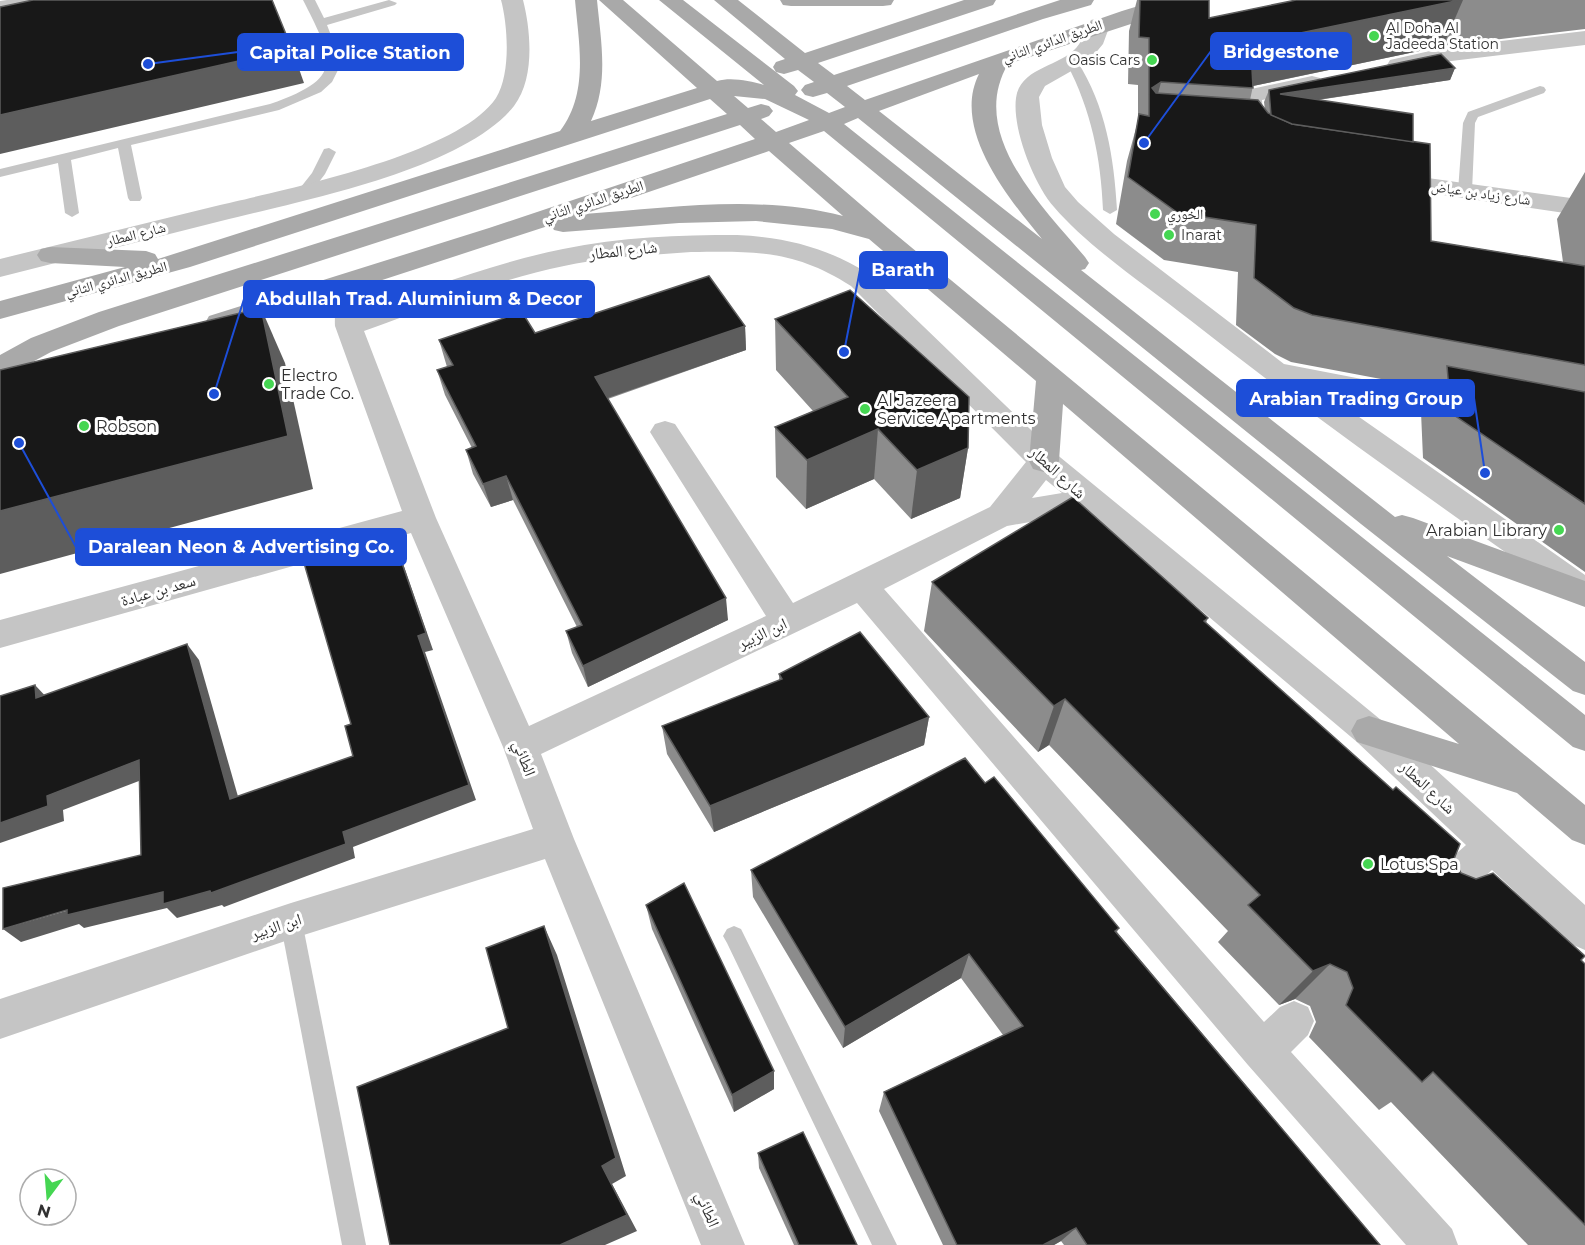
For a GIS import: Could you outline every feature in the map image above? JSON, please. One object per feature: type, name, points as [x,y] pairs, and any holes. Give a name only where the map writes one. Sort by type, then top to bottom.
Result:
[{"type":"main road","points":[[567,138],[580,121],[590,96],[590,28],[586,0]]},
{"type":"main road","points":[[610,0],[879,234],[1585,828]]},
{"type":"main road","points":[[670,0],[789,97],[827,122],[1585,736]]},
{"type":"main road","points":[[725,0],[1372,516],[1585,681]]},
{"type":"main road","points":[[791,0],[883,0]]},
{"type":"main road","name":"الطريق الدائري الثاني","points":[[0,310],[181,261],[567,138],[985,0]]},
{"type":"main road","points":[[0,367],[41,345],[109,319],[745,117],[789,97],[1083,0]]},
{"type":"main road","name":"الطريق الدائري الثاني","points":[[193,331],[371,275],[774,141],[1099,24],[1181,0]]},
{"type":"main road","points":[[999,60],[986,86],[984,97],[986,126],[996,153],[1015,186],[1111,306]]},
{"type":"main road","points":[[774,141],[769,129],[771,119],[805,78],[802,61]]},
{"type":"main road","points":[[713,90],[746,87],[789,97],[825,110],[846,112],[861,109]]},
{"type":"main road","points":[[516,227],[770,213],[815,217],[879,234]]},
{"type":"main road","points":[[50,255],[181,261]]},
{"type":"main road","points":[[0,385],[43,374]]},
{"type":"main road","points":[[1044,460],[1050,378]]},
{"type":"main road","points":[[1372,516],[1585,593]]},
{"type":"main road","points":[[1369,731],[1530,781]]},
{"type":"street","name":"شارع المطار","points":[[0,268],[303,192],[398,164],[453,142],[483,123],[504,102],[513,82],[518,63],[512,0]]},
{"type":"street","points":[[1099,24],[1090,47],[1073,64],[1041,78],[1031,86],[1026,97],[1030,127],[1049,178],[1058,195],[1078,217],[1105,240],[1275,372],[1585,593]]},
{"type":"street","points":[[1375,69],[1443,55],[1585,38]]},
{"type":"street","points":[[1276,162],[1256,150],[1249,142],[1250,96],[1330,79]]},
{"type":"street","name":"شارع زياد بن عياض","points":[[1365,177],[1585,208]]},
{"type":"street","name":"شارع المطار","points":[[349,326],[525,267],[584,254],[644,247],[728,243],[788,247],[828,260],[860,280],[1044,460],[1089,500],[1369,731],[1585,931]]},
{"type":"street","name":"الطائي","points":[[371,275],[353,295],[349,306],[349,326],[420,518],[521,747],[555,839],[723,1245]]},
{"type":"street","points":[[1275,372],[1493,413]]},
{"type":"street","points":[[665,432],[787,621]]},
{"type":"street","name":"ابن الزبير","points":[[1001,515],[1044,460]]},
{"type":"street","name":"ابن الزبير","points":[[521,747],[862,586],[1001,515],[1089,500]]},
{"type":"street","name":"سعد بن عبادة","points":[[0,634],[420,518]]},
{"type":"street","points":[[862,586],[1262,1051],[1436,1245]]},
{"type":"street","name":"ابن الزبير","points":[[0,1019],[291,921],[555,839]]},
{"type":"street","points":[[1434,898],[1492,846]]},
{"type":"street","points":[[1262,1051],[1294,1021]]},
{"type":"lane","points":[[0,5],[24,0]]},
{"type":"lane","points":[[0,173],[124,144],[304,97],[322,86],[332,75],[334,58],[321,23],[309,0]]},
{"type":"lane","points":[[321,23],[391,3]]},
{"type":"lane","points":[[1073,64],[1084,82],[1101,134],[1109,169],[1110,210]]},
{"type":"lane","points":[[1465,191],[1469,123],[1473,115],[1540,90]]},
{"type":"lane","points":[[124,144],[135,198]]},
{"type":"lane","points":[[303,192],[318,174],[329,152]]},
{"type":"lane","points":[[64,159],[72,213]]},
{"type":"lane","points":[[291,921],[354,1245]]},
{"type":"lane","points":[[734,936],[885,1245]]},
{"type":"building","points":[[33,0],[272,0],[292,49],[0,115],[0,7]]},
{"type":"building","points":[[1140,0],[1209,0],[1209,18],[1296,0],[1460,0],[1257,42],[1251,49],[1253,88],[1161,82],[1152,88],[1156,93],[1258,100],[1268,113],[1292,124],[1430,144],[1431,241],[1585,266],[1585,365],[1312,315],[1294,308],[1254,278],[1256,225],[1178,213],[1128,177],[1139,114],[1149,116],[1149,38],[1139,37]]},
{"type":"building","points":[[1441,54],[1455,68],[1280,94],[1413,114],[1413,142],[1292,124],[1271,115],[1269,90]]},
{"type":"building","points":[[709,276],[745,326],[595,377],[726,598],[583,666],[566,631],[582,625],[506,476],[483,484],[466,450],[476,446],[437,370],[453,365],[439,340],[522,312],[535,333]]},
{"type":"building","points":[[850,290],[969,397],[968,448],[917,470],[878,429],[807,460],[775,427],[848,397],[775,319]]},
{"type":"building","points":[[261,308],[288,436],[0,511],[0,370]]},
{"type":"building","points":[[1447,366],[1585,392],[1585,504],[1451,413]]},
{"type":"building","points":[[1073,497],[1208,618],[1204,621],[1393,790],[1396,787],[1460,844],[1454,859],[1461,873],[1476,879],[1493,873],[1585,956],[1581,960],[1585,964],[1585,1225],[1433,1072],[1422,1082],[1346,1005],[1353,988],[1347,972],[1330,964],[1313,971],[1248,905],[1260,895],[1065,699],[1054,706],[932,582]]},
{"type":"building","points":[[392,534],[426,633],[418,636],[469,785],[343,832],[346,844],[211,893],[210,891],[163,904],[163,892],[67,915],[67,910],[3,929],[3,888],[141,855],[139,760],[47,796],[48,806],[0,823],[0,696],[35,685],[36,698],[187,644],[230,799],[353,756],[345,726],[351,724],[304,563]]},
{"type":"building","points":[[860,632],[929,717],[710,806],[662,726],[782,679],[779,674]]},
{"type":"building","points":[[965,758],[985,783],[994,777],[1119,928],[1115,931],[1380,1245],[1087,1245],[1076,1228],[1043,1245],[957,1245],[884,1092],[1023,1026],[969,954],[845,1027],[751,870]]},
{"type":"building","points":[[684,883],[774,1071],[732,1095],[646,905]]},
{"type":"building","points":[[544,926],[616,1158],[602,1166],[627,1215],[560,1245],[390,1245],[357,1087],[508,1028],[486,948]]},
{"type":"building","points":[[803,1132],[857,1245],[799,1245],[758,1153]]},
{"type":"place","name":"Al Doha Al Jadeeda Station","points":[[1374,36]]},
{"type":"place","name":"Oasis Cars","points":[[1152,60]]},
{"type":"place","name":"Capital Police Station","points":[[148,64]]},
{"type":"place","name":"Bridgestone","points":[[1144,143]]},
{"type":"place","name":"الخوري","points":[[1155,214]]},
{"type":"place","name":"Inarat","points":[[1169,235]]},
{"type":"place","name":"Barath","points":[[844,352]]},
{"type":"place","name":"Electro Trade Co.","points":[[269,384]]},
{"type":"place","name":"Abdullah Trad. Aluminium & Decor","points":[[214,394]]},
{"type":"place","name":"Al Jazeera Service Apartments","points":[[865,409]]},
{"type":"place","name":"Robson","points":[[84,426]]},
{"type":"place","name":"Daralean Neon & Advertising Co.","points":[[19,443]]},
{"type":"place","name":"Arabian Trading Group","points":[[1485,473]]},
{"type":"place","name":"Arabian Library","points":[[1559,530]]},
{"type":"place","name":"Lotus Spa","points":[[1368,864]]}]
